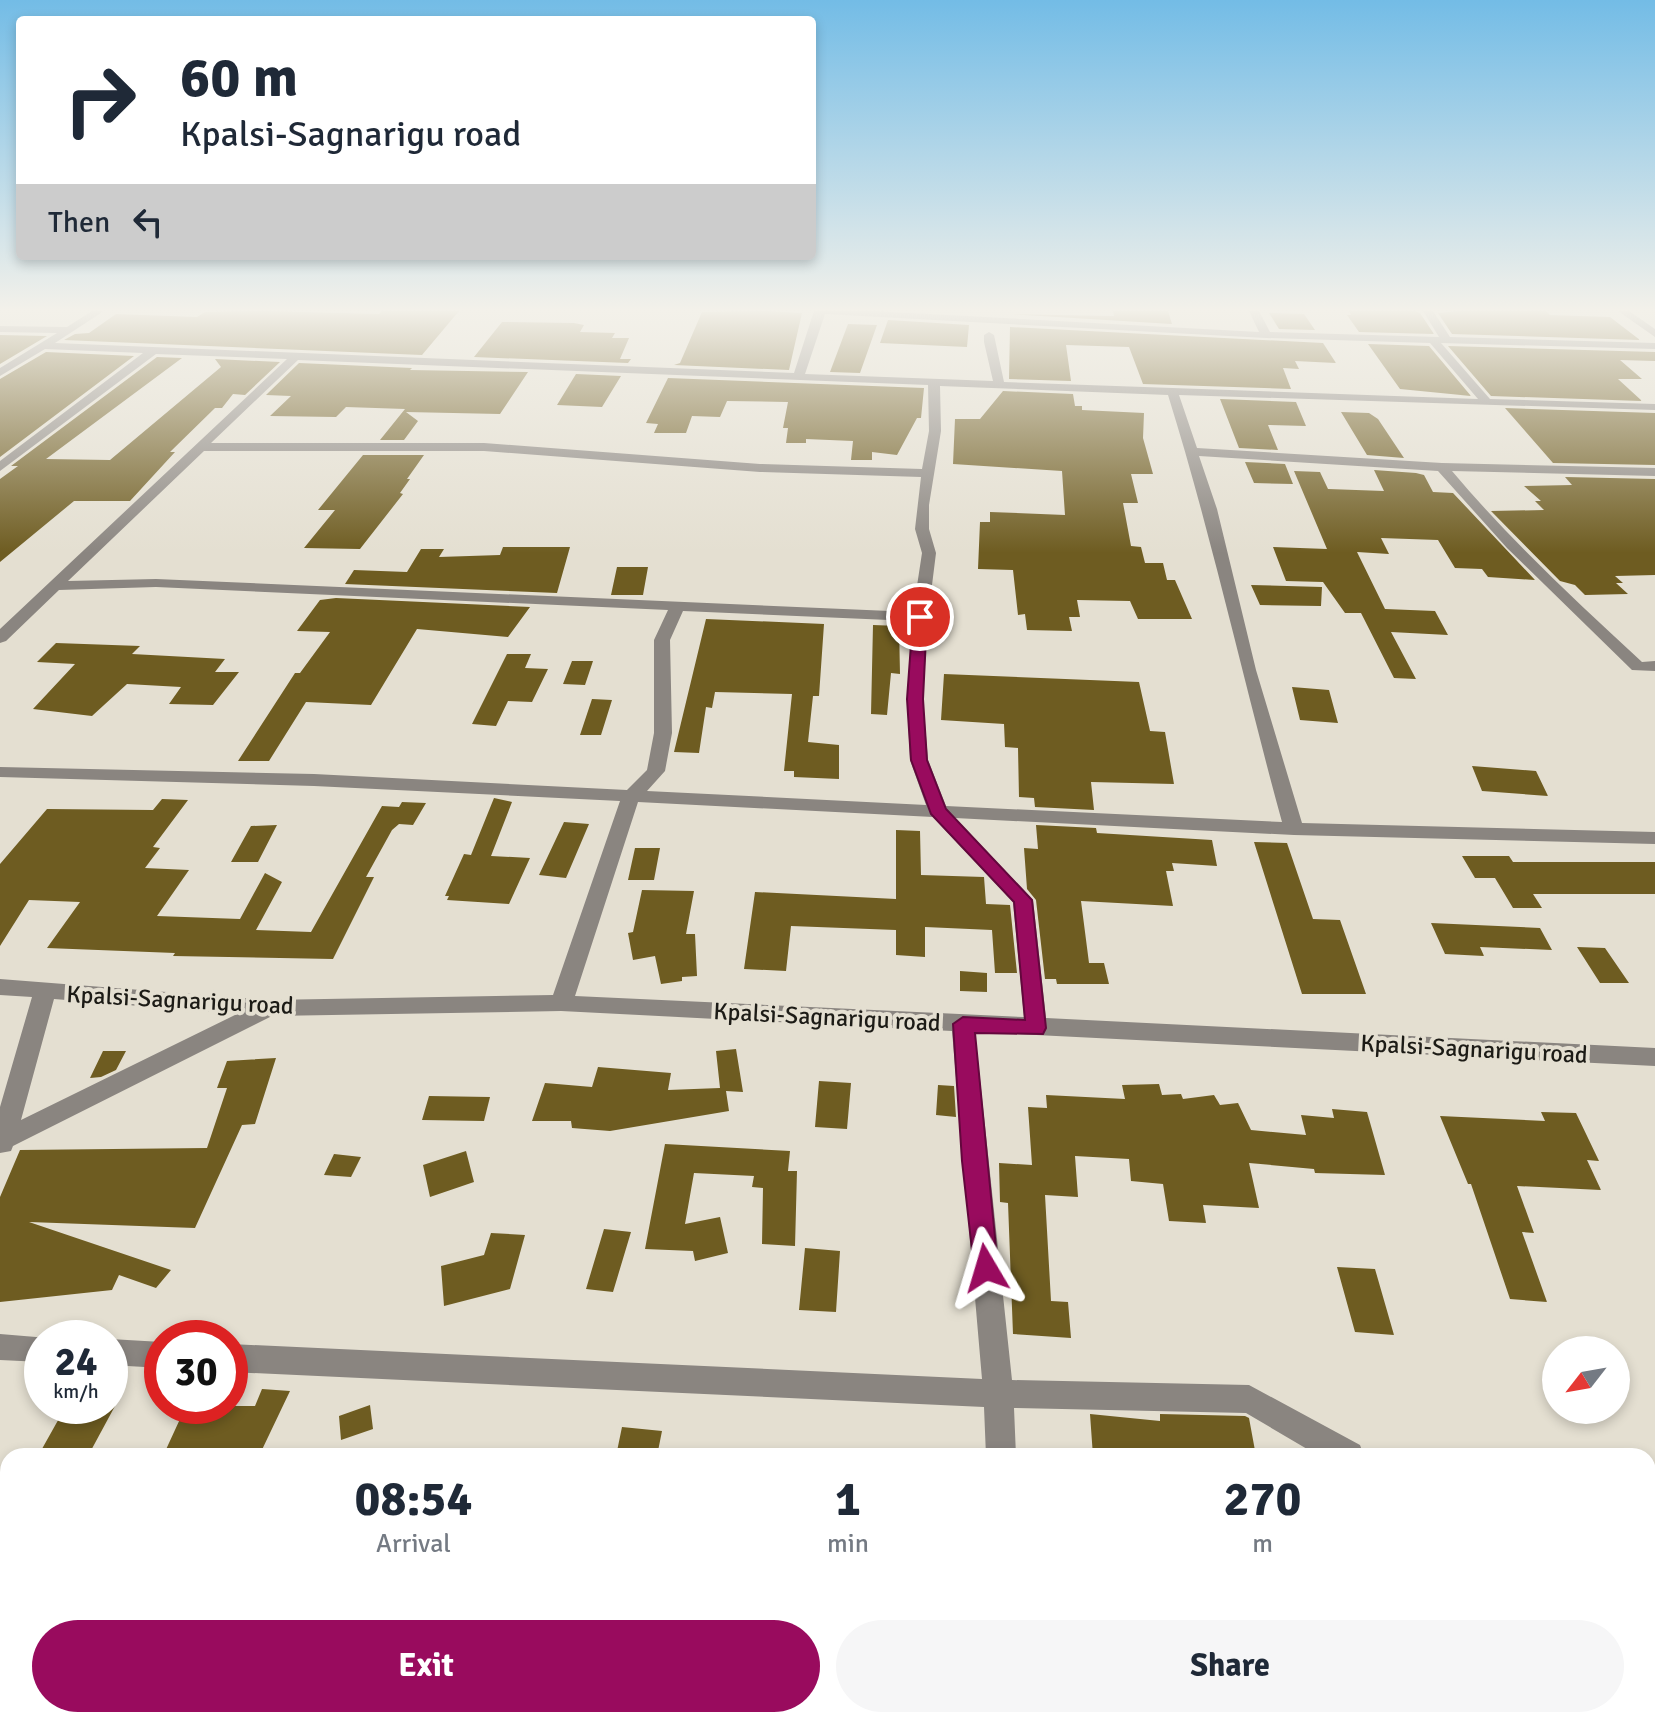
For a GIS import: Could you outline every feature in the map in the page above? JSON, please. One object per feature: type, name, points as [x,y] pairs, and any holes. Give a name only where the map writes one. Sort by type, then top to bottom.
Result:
[{"type":"street","points":[[0,467],[99,392]]},
{"type":"street","points":[[0,638],[258,392]]},
{"type":"street","points":[[934,392],[935,431],[926,473],[922,529],[929,553],[920,617],[915,699],[919,760],[938,811],[1023,900],[1036,1028]]},
{"type":"street","points":[[1173,392],[1193,452],[1248,670],[1294,829]]},
{"type":"street","points":[[1212,392],[1655,407]]},
{"type":"street","points":[[1477,392],[1487,403]]},
{"type":"street","points":[[199,447],[484,447],[760,468],[926,473]]},
{"type":"street","points":[[1193,452],[1442,467],[1655,472]]},
{"type":"street","points":[[1442,467],[1507,543],[1647,667],[1655,682]]},
{"type":"street","points":[[57,586],[156,583],[676,609],[920,617]]},
{"type":"street","points":[[561,1003],[630,798],[656,771],[663,733],[662,640],[676,609]]},
{"type":"street","points":[[0,772],[314,780],[1294,829],[1655,838]]},
{"type":"street","name":"Kpalsi-Sagnarigu road","points":[[0,987],[44,993],[268,1008],[561,1003],[1655,1057]]},
{"type":"street","points":[[3,1143],[44,993]]},
{"type":"street","points":[[3,1143],[268,1008]]},
{"type":"street","points":[[963,1024],[973,1161],[999,1394],[1001,1448]]},
{"type":"street","points":[[0,1347],[24,1348]]},
{"type":"street","points":[[248,1359],[999,1394],[1249,1399],[1335,1448]]},
{"type":"building","points":[[0,392],[87,392],[0,457]]},
{"type":"building","points":[[111,392],[137,392],[46,459],[110,460],[192,392],[249,392],[245,395],[233,394],[222,408],[215,408],[170,452],[175,452],[130,501],[74,501],[0,562],[0,479],[18,466],[11,466]]},
{"type":"building","points":[[269,392],[515,392],[500,414],[406,412],[418,421],[404,440],[380,440],[405,409],[346,407],[336,417],[270,416],[291,396],[266,395]]},
{"type":"building","points":[[565,392],[611,392],[602,407],[557,405]]},
{"type":"building","points":[[661,392],[924,392],[921,418],[917,418],[897,455],[872,452],[872,460],[851,460],[853,441],[806,439],[806,443],[786,443],[788,428],[783,428],[788,402],[727,401],[720,417],[692,416],[686,433],[654,433],[658,424],[646,423]]},
{"type":"building","points":[[1002,392],[1073,394],[1075,406],[1082,406],[1082,410],[1144,413],[1143,438],[1153,474],[1131,474],[1138,503],[1123,503],[1131,546],[1141,547],[1145,563],[1163,563],[1167,580],[1175,580],[1192,619],[1138,619],[1130,601],[1077,600],[1080,617],[1069,617],[1072,631],[1027,630],[1025,614],[1018,615],[1013,570],[978,569],[980,522],[990,522],[990,512],[1065,515],[1062,471],[953,464],[955,419],[980,419]]},
{"type":"building","points":[[1427,392],[1467,392],[1471,396]]},
{"type":"building","points":[[1487,392],[1632,392],[1642,401],[1491,396]]},
{"type":"building","points":[[1220,399],[1296,402],[1306,426],[1268,425],[1278,450],[1239,448]]},
{"type":"building","points":[[1505,408],[1655,413],[1655,465],[1553,463]]},
{"type":"building","points":[[1341,412],[1369,413],[1378,419],[1404,458],[1367,455]]},
{"type":"building","points":[[363,455],[424,455],[407,479],[410,479],[400,493],[403,494],[360,549],[304,548],[335,510],[318,510]]},
{"type":"building","points":[[1245,462],[1285,464],[1293,484],[1254,483]]},
{"type":"building","points":[[1374,470],[1424,475],[1433,492],[1453,493],[1535,580],[1488,577],[1482,569],[1455,568],[1438,540],[1381,538],[1389,554],[1357,552],[1385,609],[1435,611],[1448,635],[1391,632],[1416,679],[1394,678],[1361,613],[1345,613],[1323,582],[1286,581],[1273,547],[1327,549],[1294,471],[1320,472],[1328,489],[1384,491]]},
{"type":"building","points":[[1565,477],[1655,479],[1655,575],[1615,576],[1623,583],[1616,583],[1628,594],[1585,595],[1575,585],[1560,581],[1491,511],[1544,510],[1535,501],[1541,501],[1524,486],[1572,485]]},
{"type":"building","points":[[503,547],[570,547],[557,593],[345,584],[354,570],[407,572],[421,549],[444,549],[439,557],[500,555]]},
{"type":"building","points":[[617,567],[648,567],[643,595],[611,595]]},
{"type":"building","points":[[1251,585],[1322,587],[1321,606],[1260,605]]},
{"type":"building","points":[[336,598],[530,607],[508,637],[417,629],[371,705],[306,702],[269,761],[238,761],[295,673],[300,673],[330,632],[297,631],[320,600]]},
{"type":"building","points":[[706,619],[824,624],[819,696],[813,696],[808,742],[839,745],[839,779],[794,777],[794,771],[784,771],[792,694],[715,692],[712,708],[706,707],[699,753],[674,752]]},
{"type":"building","points":[[873,625],[899,626],[900,674],[891,673],[887,715],[871,714]]},
{"type":"building","points":[[56,643],[140,646],[132,654],[225,659],[215,672],[239,672],[213,705],[169,704],[181,687],[127,684],[92,716],[33,709],[75,664],[37,662]]},
{"type":"building","points":[[507,654],[531,654],[525,668],[548,669],[532,702],[508,701],[496,726],[472,724]]},
{"type":"building","points":[[572,661],[593,661],[585,685],[563,684]]},
{"type":"building","points":[[944,674],[1139,682],[1150,731],[1165,732],[1174,784],[1091,782],[1094,810],[1035,807],[1034,798],[1019,797],[1018,748],[1005,747],[1004,724],[941,720]]},
{"type":"building","points":[[1292,687],[1329,690],[1338,723],[1300,720]]},
{"type":"building","points":[[592,699],[612,700],[601,735],[580,735]]},
{"type":"building","points":[[1472,766],[1536,771],[1548,796],[1482,791]]},
{"type":"building","points":[[494,798],[512,802],[491,856],[530,858],[509,904],[447,900],[449,896],[445,896],[464,854],[471,855]]},
{"type":"building","points":[[162,799],[188,800],[153,847],[160,848],[145,868],[189,870],[157,916],[240,919],[265,873],[282,882],[256,930],[311,932],[382,806],[399,807],[402,802],[426,803],[413,825],[399,824],[392,830],[366,877],[374,877],[333,959],[173,956],[175,953],[47,948],[80,902],[29,900],[0,946],[0,864],[47,809],[153,810]]},
{"type":"building","points":[[564,822],[589,824],[566,878],[539,875]]},
{"type":"building","points":[[277,825],[258,862],[231,862],[251,826]]},
{"type":"building","points":[[1036,825],[1096,828],[1097,833],[1212,840],[1217,866],[1172,863],[1174,871],[1166,871],[1173,906],[1081,901],[1089,963],[1104,963],[1109,984],[1057,984],[1056,979],[1045,979],[1036,900],[1027,889],[1024,848],[1038,849]]},
{"type":"building","points":[[896,830],[920,831],[921,875],[984,877],[986,904],[1010,905],[1017,973],[995,973],[992,930],[925,927],[925,957],[896,955],[896,930],[791,926],[786,971],[744,969],[755,892],[896,899]]},
{"type":"building","points":[[1254,842],[1287,843],[1313,919],[1340,920],[1366,994],[1302,994]]},
{"type":"building","points":[[635,848],[660,848],[654,880],[628,880]]},
{"type":"building","points":[[1462,856],[1509,856],[1513,862],[1655,862],[1655,894],[1533,894],[1542,908],[1513,908],[1495,878],[1475,878]]},
{"type":"building","points":[[642,890],[694,891],[686,934],[695,934],[697,976],[661,984],[655,956],[633,960],[628,933],[633,932]]},
{"type":"building","points":[[1431,923],[1540,928],[1552,950],[1480,947],[1484,956],[1445,954]]},
{"type":"building","points":[[1577,947],[1605,948],[1629,983],[1600,983]]},
{"type":"building","points":[[960,971],[987,973],[987,992],[960,991]]},
{"type":"building","points":[[736,1049],[743,1092],[726,1091],[729,1111],[610,1131],[572,1128],[571,1121],[532,1121],[545,1083],[592,1087],[598,1067],[671,1073],[668,1090],[720,1088],[716,1051]]},
{"type":"building","points":[[103,1051],[126,1051],[116,1070],[90,1078]]},
{"type":"building","points":[[276,1058],[255,1124],[242,1125],[195,1228],[29,1222],[171,1270],[156,1288],[119,1275],[112,1290],[0,1302],[0,1197],[20,1150],[207,1148],[227,1088],[217,1088],[227,1061]]},
{"type":"building","points":[[819,1081],[851,1083],[847,1129],[815,1127]]},
{"type":"building","points":[[1159,1084],[1162,1095],[1181,1094],[1183,1099],[1214,1095],[1220,1105],[1238,1103],[1251,1130],[1306,1135],[1301,1115],[1334,1118],[1332,1109],[1367,1112],[1385,1175],[1315,1173],[1314,1169],[1249,1163],[1259,1208],[1203,1205],[1206,1223],[1169,1221],[1163,1184],[1131,1181],[1129,1159],[1075,1156],[1078,1197],[1045,1195],[1051,1301],[1068,1302],[1071,1338],[1013,1334],[1008,1203],[1000,1202],[999,1163],[1032,1165],[1028,1107],[1047,1108],[1046,1095],[1125,1099],[1122,1085]]},
{"type":"building","points":[[938,1085],[954,1086],[956,1117],[936,1115]]},
{"type":"building","points":[[429,1096],[490,1097],[484,1121],[422,1120]]},
{"type":"building","points":[[1541,1112],[1576,1113],[1599,1161],[1587,1160],[1601,1190],[1517,1186],[1534,1233],[1522,1232],[1547,1302],[1510,1299],[1471,1184],[1468,1184],[1440,1116],[1545,1121]]},
{"type":"building","points":[[665,1144],[790,1151],[788,1171],[797,1171],[795,1246],[762,1244],[763,1188],[752,1187],[754,1176],[694,1173],[685,1224],[720,1217],[728,1253],[695,1261],[693,1251],[645,1249]]},
{"type":"building","points":[[466,1151],[474,1182],[430,1197],[423,1165]]},
{"type":"building","points":[[334,1154],[361,1157],[351,1177],[324,1175]]},
{"type":"building","points":[[604,1229],[631,1232],[613,1292],[586,1289]]},
{"type":"building","points":[[491,1233],[525,1235],[510,1289],[444,1306],[441,1266],[484,1255]]},
{"type":"building","points":[[805,1248],[840,1251],[836,1312],[799,1310]]},
{"type":"building","points":[[1337,1267],[1375,1269],[1394,1335],[1355,1332]]},
{"type":"building","points":[[262,1389],[290,1391],[263,1448],[167,1448],[178,1424],[248,1424],[248,1406],[255,1406]]},
{"type":"building","points":[[370,1405],[373,1429],[341,1440],[339,1416]]},
{"type":"building","points":[[1090,1414],[1160,1421],[1160,1414],[1245,1416],[1249,1418],[1255,1448],[1092,1448]]},
{"type":"building","points":[[56,1424],[105,1424],[92,1448],[42,1448]]},
{"type":"building","points":[[622,1427],[662,1431],[659,1448],[618,1448]]},
{"type":"route","points":[[920,617],[915,699],[919,760],[938,811],[1023,900],[1029,950],[1036,1028],[963,1024],[973,1161],[986,1268]]}]
